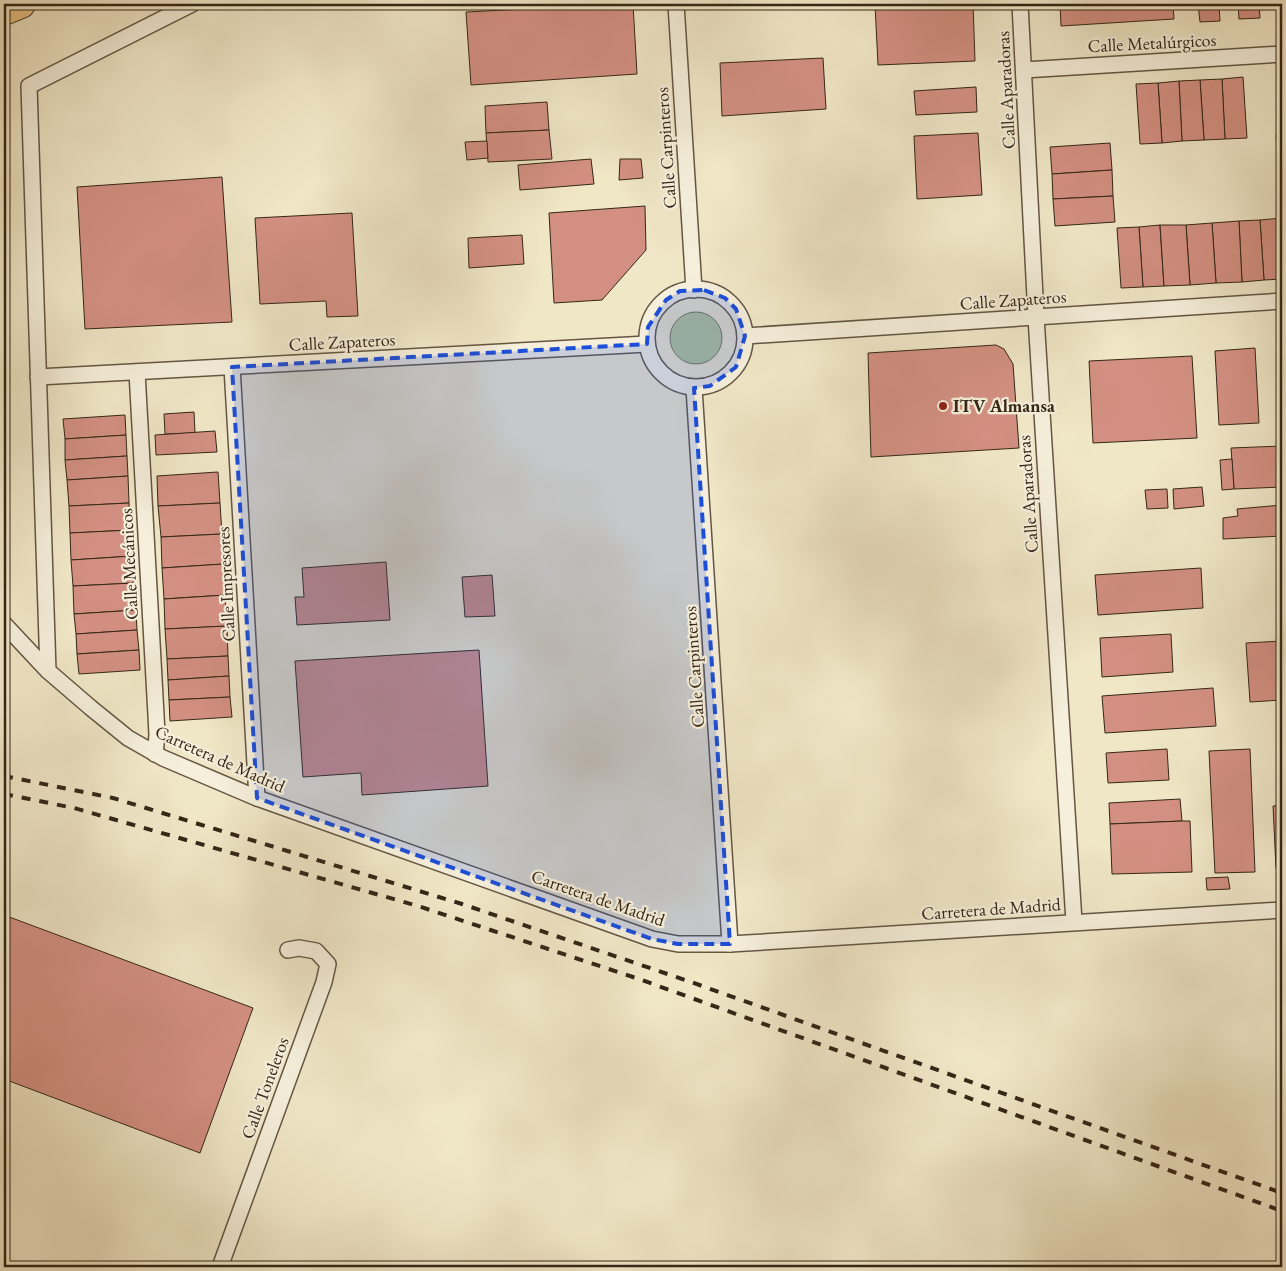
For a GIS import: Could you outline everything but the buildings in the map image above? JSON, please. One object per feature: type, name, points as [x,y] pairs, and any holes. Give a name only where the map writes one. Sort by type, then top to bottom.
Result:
[{"type":"highway","points":[[4,12],[21,4]]},
{"type":"street","points":[[48,671],[28,86],[192,4]]},
{"type":"street","name":"Calle Carpinteros","points":[[676,4],[694,290]]},
{"type":"street","name":"Calle Aparadoras","points":[[1020,4],[1036,317],[1074,922]]},
{"type":"street","name":"Calle Metalúrgicos","points":[[1024,70],[1282,54]]},
{"type":"street","points":[[694,290],[712,292],[725,298],[736,309],[743,322],[746,336],[744,352],[736,367],[725,378],[710,386],[694,388],[680,385],[668,379],[657,369],[650,357],[647,344],[648,327],[654,312],[666,300],[680,292],[694,290]]},
{"type":"street","name":"Calle Zapateros","points":[[746,336],[1282,301]]},
{"type":"street","name":"Calle Zapateros","points":[[38,377],[647,344]]},
{"type":"street","name":"Calle Impresores","points":[[232,367],[257,798]]},
{"type":"street","name":"Calle Mecánicos","points":[[137,372],[157,735],[155,754]]},
{"type":"street","name":"Calle Carpinteros","points":[[694,388],[730,944]]},
{"type":"street","name":"Carretera de Madrid","points":[[4,624],[48,671],[91,708],[128,738],[162,758],[257,798],[652,939],[678,944],[730,944],[1282,910]]},
{"type":"street","name":"Calle Toneleros","points":[[220,1267],[324,982],[328,964],[316,951],[299,948],[288,950]]},
{"type":"highlighted area","points":[[704,290],[725,298],[736,309],[745,336],[736,367],[710,386],[694,388],[730,944],[678,944],[652,939],[257,798],[232,367],[647,344],[648,327],[666,300],[680,291]]},
{"type":"green space","points":[[691,312],[701,312],[715,319],[722,333],[722,343],[715,357],[701,364],[691,364],[681,360],[674,353],[670,343],[670,333],[674,323],[681,316]]},
{"type":"railway","points":[[4,776],[113,798],[462,904],[691,982],[1282,1193]]},
{"type":"railway","points":[[4,794],[74,808],[418,906],[639,979],[1282,1211]]},
{"type":"place","name":"ITV Almansa","points":[[943,406]]}]
